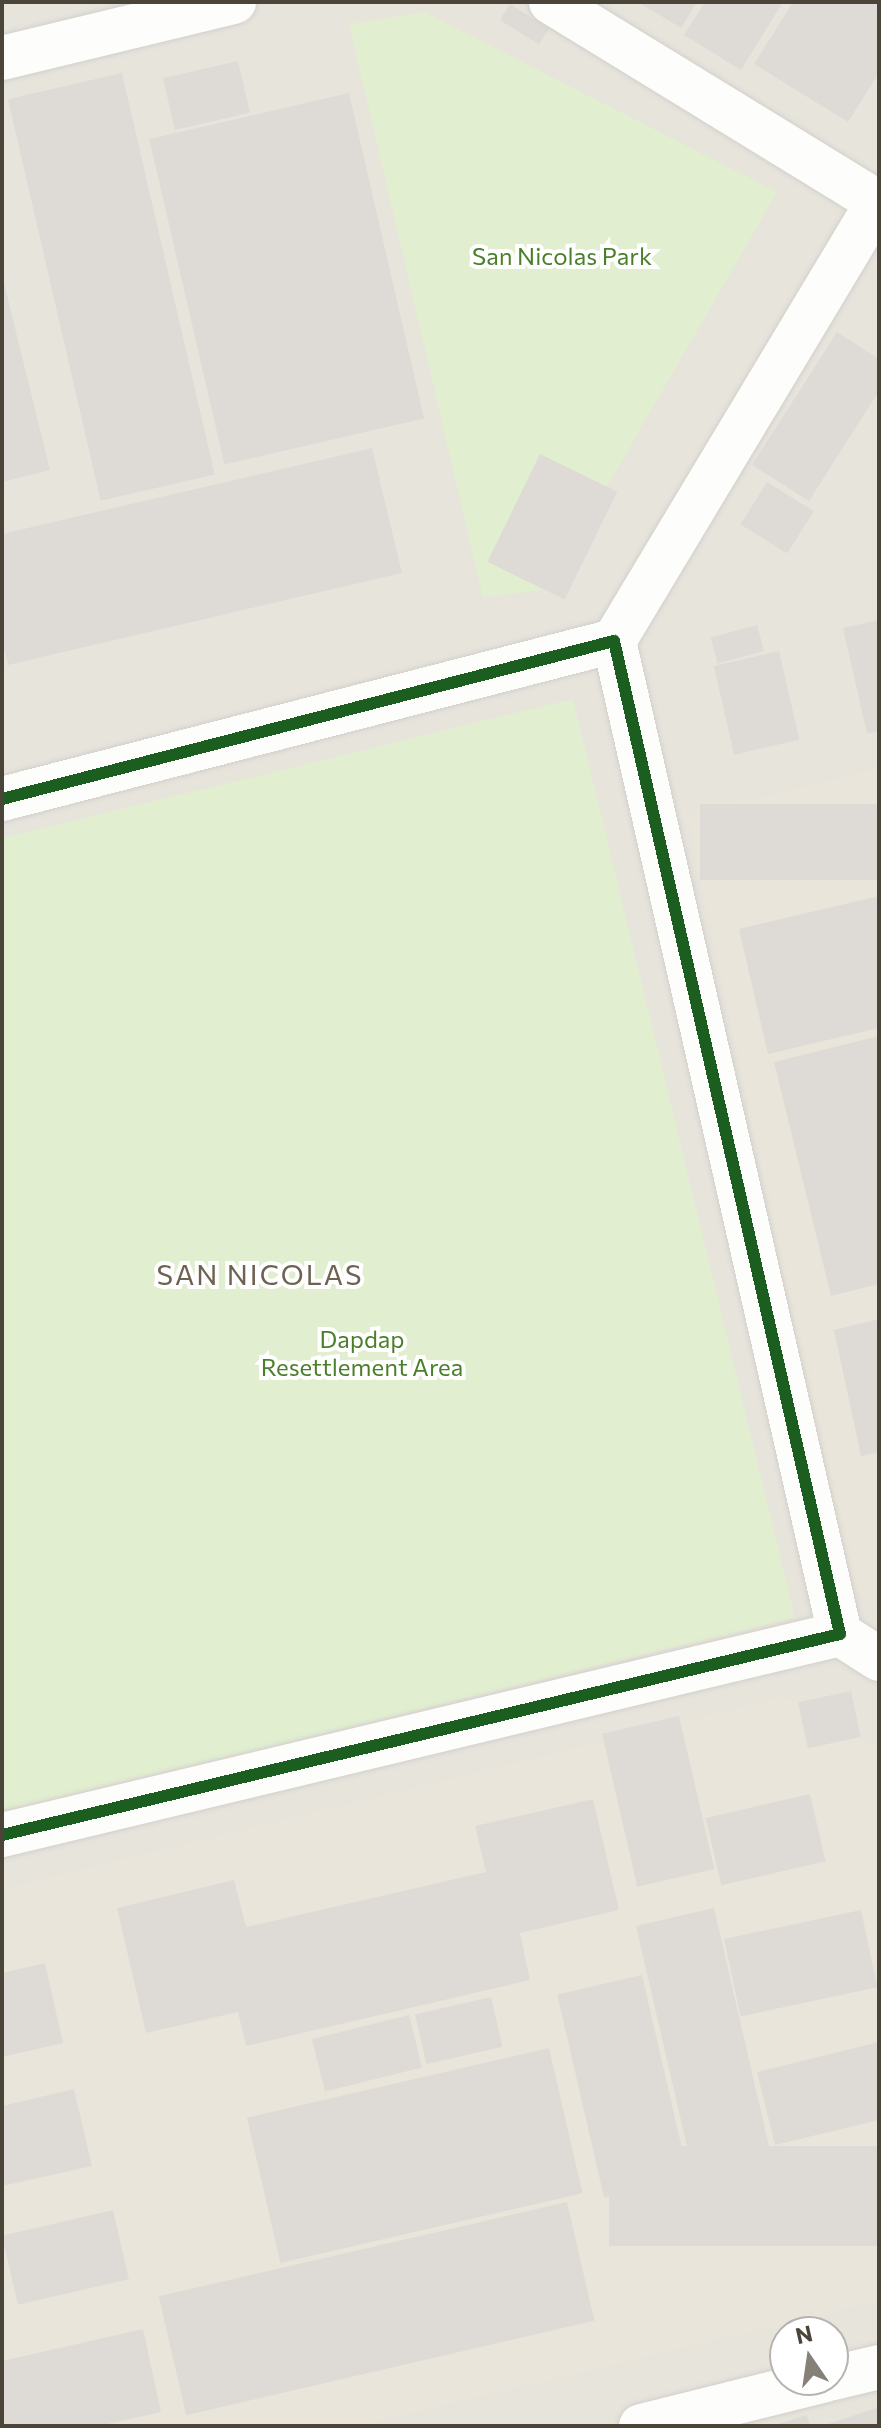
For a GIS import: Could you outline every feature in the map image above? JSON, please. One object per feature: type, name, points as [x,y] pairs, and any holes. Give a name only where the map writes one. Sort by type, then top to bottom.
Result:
[{"type":"street","points":[[2,58],[234,2]]},
{"type":"street","points":[[551,2],[879,202],[614,641],[840,1634],[879,1659]]},
{"type":"street","points":[[2,799],[614,641]]},
{"type":"street","points":[[2,1835],[840,1634]]},
{"type":"street","points":[[849,2374],[879,2367]]},
{"type":"street","points":[[641,2426],[769,2394]]},
{"type":"shaded area","points":[[2,2],[879,2],[879,2426],[2,2426]]},
{"type":"shaded area","points":[[879,768],[879,1604],[847,1585],[688,816]]},
{"type":"shaded area","points":[[784,1697],[879,1748],[879,2301],[816,2316],[769,2316],[769,2327],[357,2426],[2,2426],[2,1889]]},
{"type":"green space","name":"San Nicolas Park","points":[[424,12],[777,192],[548,589],[483,598],[349,24]]},
{"type":"green space","name":"Dapdap Resettlement Area","points":[[573,699],[795,1618],[2,1811],[2,838]]},
{"type":"building","points":[[638,2],[697,2],[681,28]]},
{"type":"building","points":[[705,2],[783,2],[741,70],[684,35]]},
{"type":"building","points":[[793,2],[879,2],[879,73],[848,122],[754,64]]},
{"type":"building","points":[[510,4],[549,28],[539,44],[500,20]]},
{"type":"building","points":[[238,61],[250,113],[175,130],[163,78]]},
{"type":"building","points":[[122,73],[215,474],[101,501],[8,99]]},
{"type":"building","points":[[349,93],[424,418],[224,465],[149,139]]},
{"type":"building","points":[[2,275],[50,470],[2,482]]},
{"type":"building","points":[[837,332],[879,359],[879,391],[809,501],[752,465]]},
{"type":"building","points":[[372,448],[402,573],[8,665],[2,639],[2,534]]},
{"type":"building","points":[[540,454],[617,492],[565,600],[487,562]]},
{"type":"building","points":[[767,482],[814,511],[787,554],[741,524]]},
{"type":"building","points":[[879,620],[879,731],[867,734],[843,628]]},
{"type":"building","points":[[757,625],[764,651],[718,664],[711,637]]},
{"type":"building","points":[[779,651],[799,740],[734,755],[714,666]]},
{"type":"building","points":[[700,804],[879,804],[879,880],[700,880]]},
{"type":"building","points":[[879,896],[879,1028],[768,1054],[739,929]]},
{"type":"building","points":[[879,1036],[879,1284],[831,1296],[774,1062]]},
{"type":"building","points":[[879,1319],[879,1452],[861,1456],[834,1330]]},
{"type":"building","points":[[851,1691],[861,1737],[808,1748],[798,1702]]},
{"type":"building","points":[[679,1716],[714,1869],[637,1887],[602,1734]]},
{"type":"building","points":[[810,1794],[826,1861],[721,1885],[706,1818]]},
{"type":"building","points":[[593,1799],[619,1910],[520,1933],[530,1980],[246,2046],[238,2012],[146,2033],[117,1908],[234,1880],[246,1927],[486,1872],[475,1826]]},
{"type":"building","points":[[714,1908],[770,2150],[692,2168],[636,1926]]},
{"type":"building","points":[[861,1910],[877,1987],[740,2016],[724,1939]]},
{"type":"building","points":[[45,1963],[63,2043],[2,2057],[2,1973]]},
{"type":"building","points":[[642,1975],[689,2178],[604,2197],[557,1995]]},
{"type":"building","points":[[491,1997],[502,2047],[426,2064],[415,2015]]},
{"type":"building","points":[[409,2015],[422,2067],[325,2092],[312,2039]]},
{"type":"building","points":[[879,2042],[879,2120],[775,2145],[757,2072]]},
{"type":"building","points":[[549,2048],[583,2193],[280,2263],[247,2118]]},
{"type":"building","points":[[74,2089],[92,2166],[2,2186],[2,2106]]},
{"type":"building","points":[[609,2146],[879,2146],[879,2246],[609,2246]]},
{"type":"building","points":[[567,2202],[594,2321],[186,2415],[159,2296]]},
{"type":"building","points":[[113,2210],[129,2279],[18,2305],[2,2236]]},
{"type":"building","points":[[143,2329],[161,2412],[99,2426],[2,2426],[2,2361]]},
{"type":"building","points":[[879,2407],[879,2426],[825,2426],[825,2425]]},
{"type":"building","points":[[807,2415],[810,2426],[774,2426],[774,2425]]},
{"type":"cycle path","points":[[2,799],[614,641],[840,1634],[2,1835]]},
{"type":"district","name":"SAN NICOLAS","points":[[260,1274]]}]
